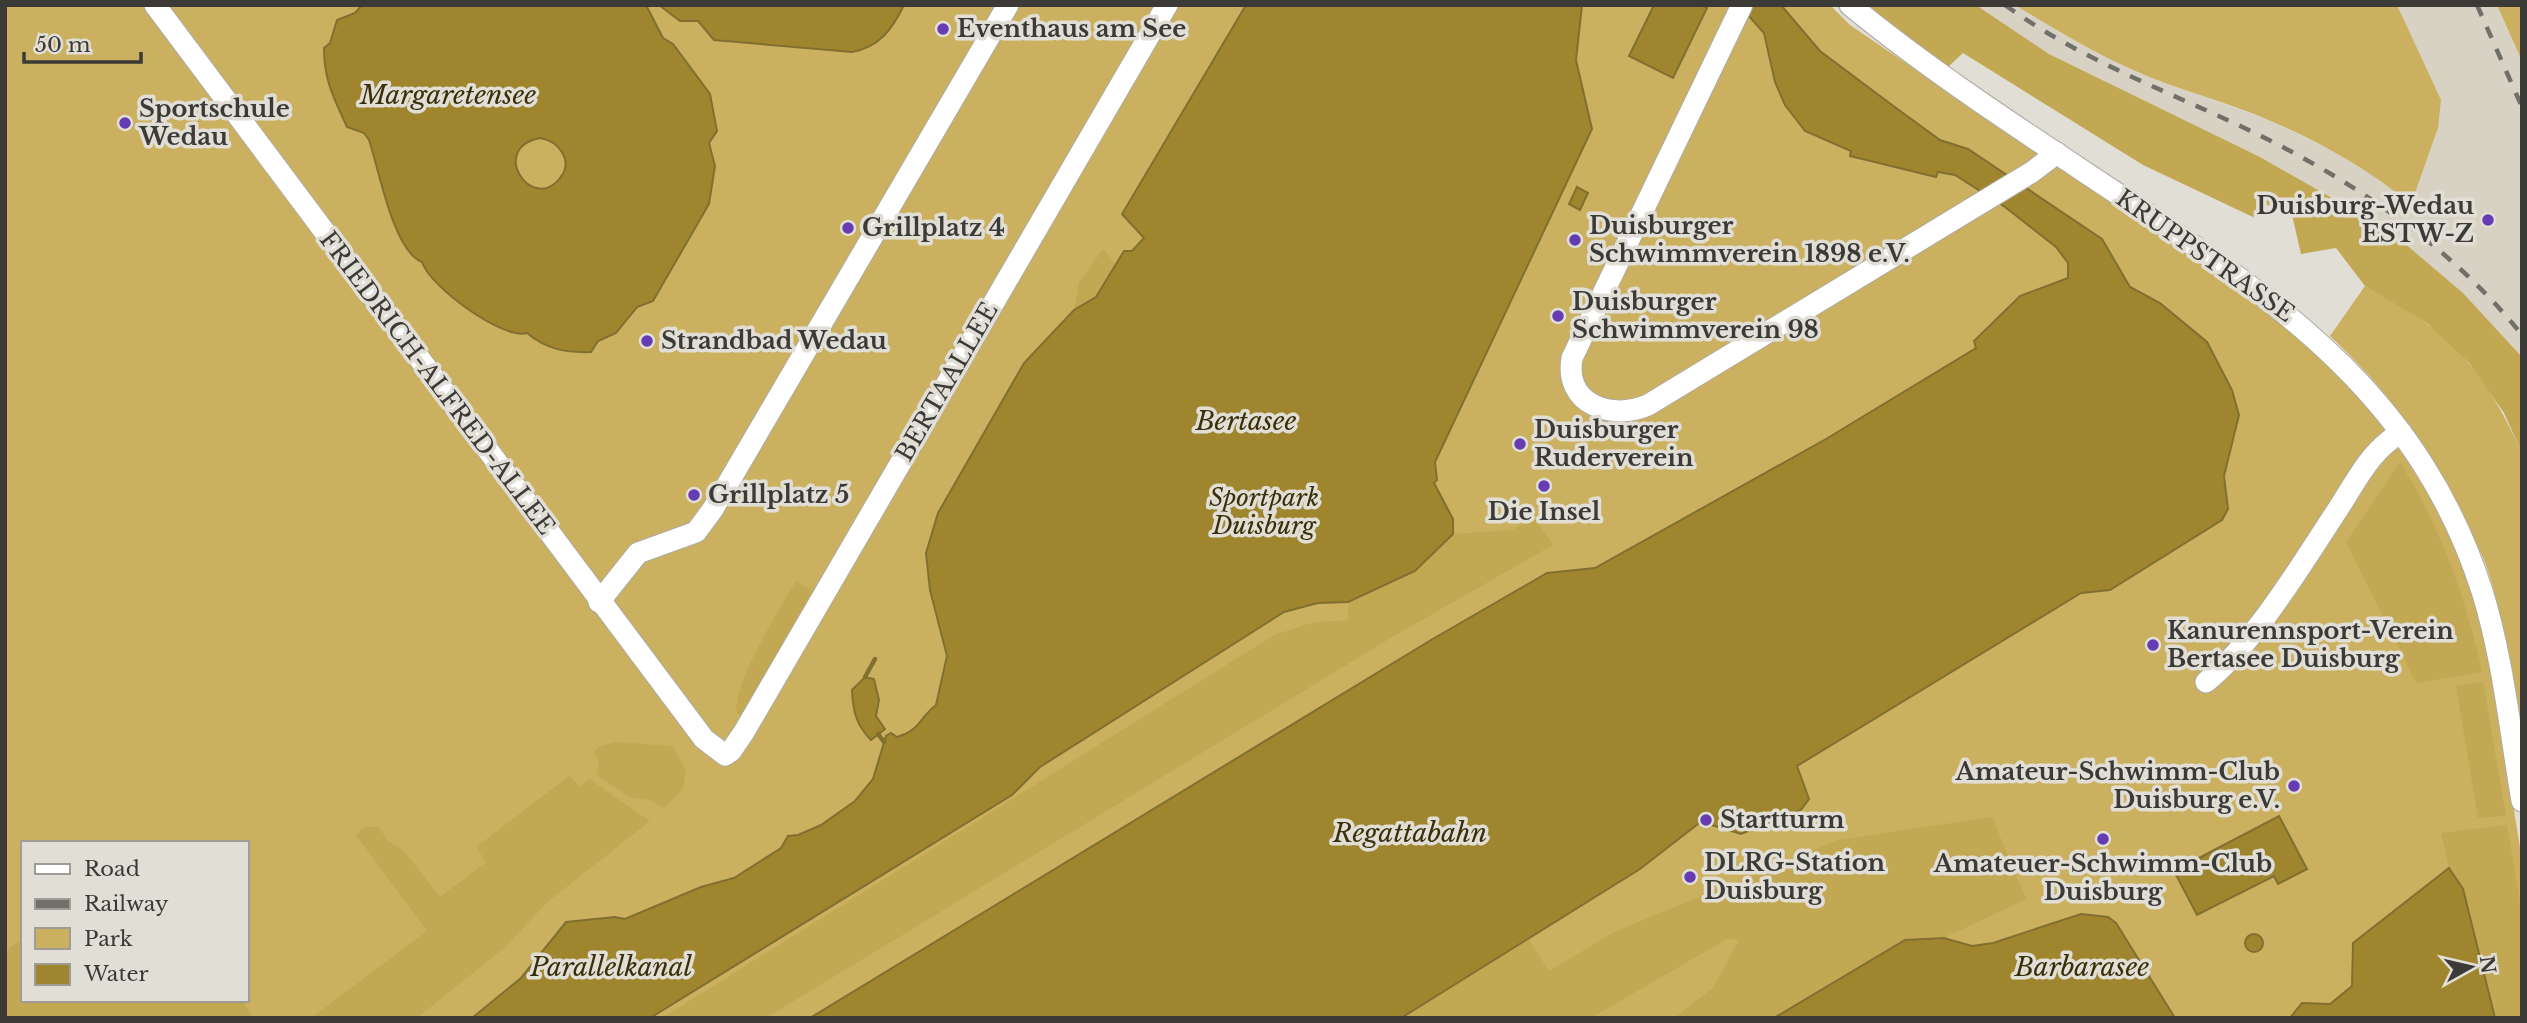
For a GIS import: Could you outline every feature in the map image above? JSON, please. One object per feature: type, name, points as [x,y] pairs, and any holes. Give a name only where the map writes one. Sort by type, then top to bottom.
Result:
[{"type":"street","name":"FRIEDRICH-ALFRED-ALLEE","points":[[155,5],[599,602],[704,739],[717,753],[724,755]]},
{"type":"street","points":[[599,602],[638,553],[696,532],[713,509],[1008,5]]},
{"type":"street","name":"BERTAALLEE","points":[[724,755],[744,732],[1167,5]]},
{"type":"street","name":"KRUPPSTRASSE","points":[[1850,5],[1888,36],[2242,278],[2302,326],[2359,380],[2402,432],[2434,482],[2482,590],[2496,645],[2522,801]]},
{"type":"street","points":[[1740,8],[1572,358],[1570,371],[1575,385],[1595,407],[1622,413],[1648,405],[2025,176],[2057,153]]},
{"type":"street","points":[[2206,682],[2228,664],[2292,576],[2373,453],[2402,432]]},
{"type":"shaded area","points":[[1862,5],[1976,5],[2049,54],[2260,157],[2390,231],[2463,293],[2522,357],[2522,453],[2504,413],[2469,363],[2428,324],[2365,286],[2336,248],[2301,254],[2292,215],[2268,205],[2253,217],[2143,165],[1963,53],[1947,68]]},
{"type":"shaded area","points":[[1976,5],[2015,5],[2062,34],[2132,70],[2273,122],[2336,153],[2383,181],[2411,203],[2414,44],[2397,5],[2497,5],[2522,61],[2522,357],[2463,293],[2390,231],[2260,157],[2049,54]]},
{"type":"shaded area","points":[[1103,249],[1116,264],[1096,297],[1074,310],[1079,282]]},
{"type":"shaded area","points":[[2400,462],[2427,511],[2450,563],[2482,672],[2416,683],[2346,542]]},
{"type":"shaded area","points":[[1535,519],[1553,545],[1394,636],[766,1018],[662,1018],[1274,635],[1314,622],[1348,620],[1348,602],[1415,571],[1453,534],[1512,530]]},
{"type":"shaded area","points":[[796,581],[817,594],[744,718],[738,715],[740,688],[758,648]]},
{"type":"shaded area","points":[[2483,682],[2506,816],[2478,818],[2456,686]]},
{"type":"shaded area","points":[[617,742],[672,746],[686,770],[683,789],[664,808],[650,800],[630,797],[596,775],[599,764],[594,752],[600,746]]},
{"type":"shaded area","points":[[569,776],[580,786],[589,779],[650,821],[549,901],[503,949],[417,1018],[311,1018],[427,931],[356,835],[365,827],[379,827],[387,840],[404,851],[440,897],[486,862],[476,847]]},
{"type":"shaded area","points":[[1992,817],[2026,899],[1944,938],[1904,940],[1774,1018],[1674,1018],[1713,988],[1739,940],[1727,939],[1591,1018],[1401,1018],[1529,940],[1549,971],[1614,932],[1838,840]]},
{"type":"shaded area","points":[[2507,825],[2522,915],[2522,1018],[2495,1018],[2463,889],[2449,868],[2441,833]]},
{"type":"shaded area","points":[[21,940],[21,1002],[242,1002],[254,1018],[5,1018],[5,951]]},
{"type":"green space","name":"Sportpark Duisburg","points":[[5,5],[1830,5],[1850,25],[2286,322],[2400,440],[2437,507],[2457,552],[2475,600],[2488,650],[2522,860],[2522,1018],[5,1018]]},
{"type":"green space","points":[[2015,5],[2397,5],[2441,100],[2438,128],[2411,204],[2345,158],[2309,139],[2256,115],[2133,70],[2088,48]]},
{"type":"green space","points":[[2497,5],[2522,5],[2522,61]]},
{"type":"green space","points":[[2365,286],[2426,323],[2457,350],[2494,399],[2522,453],[2522,728],[2503,625],[2481,553],[2435,466],[2405,420],[2371,378],[2330,336]]},
{"type":"water","name":"Margaretensee","points":[[362,5],[646,5],[663,38],[673,44],[710,94],[717,131],[709,143],[715,166],[709,204],[653,301],[637,307],[616,333],[598,341],[591,352],[573,352],[557,349],[527,333],[516,333],[485,320],[468,310],[438,285],[422,262],[412,255],[403,242],[388,208],[369,140],[364,133],[347,127],[331,89],[324,48],[330,43],[337,20],[355,13]],"holes":[[[540,138],[547,140],[562,153],[565,159],[564,172],[549,187],[538,188],[528,184],[520,175],[516,165],[517,154],[525,144]]]},
{"type":"water","points":[[659,5],[904,5],[884,36],[870,46],[852,52],[714,40],[698,21],[680,21]]},
{"type":"water","name":"Bertasee","points":[[1246,5],[1582,5],[1576,60],[1592,129],[1435,462],[1437,480],[1434,483],[1453,519],[1453,534],[1415,571],[1348,602],[1318,603],[1284,612],[1040,767],[1012,795],[650,1018],[472,1018],[521,978],[566,922],[615,917],[625,919],[701,887],[734,878],[781,848],[788,836],[798,835],[821,825],[855,801],[873,779],[886,736],[891,733],[897,737],[911,731],[936,705],[947,656],[930,590],[926,553],[938,513],[1024,363],[1074,310],[1096,297],[1124,251],[1132,251],[1144,238],[1122,214]]},
{"type":"water","points":[[1654,5],[1701,5],[1707,8],[1673,78],[1629,56]]},
{"type":"water","name":"Regattabahn","points":[[1739,5],[1781,5],[1820,51],[1940,140],[1968,149],[2102,239],[2130,287],[2160,303],[2207,342],[2232,390],[2239,415],[2224,476],[2228,509],[2222,520],[2110,590],[2081,593],[1797,766],[1809,799],[1801,810],[1741,834],[1711,825],[1707,817],[1640,869],[1401,1018],[810,1018],[1431,640],[1547,573],[1595,568],[1826,439],[1976,348],[1974,341],[2020,296],[2068,278],[2068,263],[2056,247],[2005,207],[1955,175],[1938,172],[1936,177],[1850,156],[1851,151],[1805,131],[1785,105],[1775,82],[1764,33]]},
{"type":"water","points":[[1577,187],[1588,193],[1580,210],[1569,204]]},
{"type":"water","points":[[865,677],[874,679],[879,700],[876,716],[885,729],[871,740],[859,723],[852,698],[852,690]]},
{"type":"water","points":[[2279,816],[2307,869],[2278,884],[2274,876],[2197,915],[2174,871]]},
{"type":"water","points":[[2449,868],[2463,889],[2495,1018],[2290,1018],[2302,1003],[2330,1004],[2352,986],[2353,943]]},
{"type":"water","name":"Barbarasee","points":[[2081,914],[2108,917],[2116,923],[2175,1018],[1774,1018],[1905,940],[1944,938],[1972,946],[1993,943]]},
{"type":"water","points":[[2254,934],[2260,937],[2263,943],[2260,949],[2254,952],[2248,949],[2245,943],[2248,937]]},
{"type":"waterway","points":[[865,677],[875,659]]},
{"type":"waterway","points":[[878,734],[884,742]]},
{"type":"railway","points":[[2005,5],[2068,45],[2271,141],[2374,201],[2407,224],[2468,276],[2522,335]]},
{"type":"railway","points":[[2477,5],[2522,107]]},
{"type":"place","name":"Eventhaus am See","points":[[943,29]]},
{"type":"place","name":"Sportschule Wedau","points":[[125,123]]},
{"type":"place","name":"Duisburg-Wedau ESTW-Z","points":[[2488,220]]},
{"type":"place","name":"Grillplatz 4","points":[[848,228]]},
{"type":"place","name":"Duisburger Schwimmverein 1898 e.V.","points":[[1575,240]]},
{"type":"place","name":"Duisburger Schwimmverein 98","points":[[1558,316]]},
{"type":"place","name":"Strandbad Wedau","points":[[647,341]]},
{"type":"place","name":"Duisburger Ruderverein","points":[[1520,444]]},
{"type":"place","name":"Die Insel","points":[[1544,486]]},
{"type":"place","name":"Grillplatz 5","points":[[694,495]]},
{"type":"place","name":"Kanurennsport-Verein Bertasee Duisburg","points":[[2153,645]]},
{"type":"place","name":"Amateur-Schwimm-Club Duisburg e.V.","points":[[2294,786]]},
{"type":"place","name":"Startturm","points":[[1706,820]]},
{"type":"place","name":"Amateuer-Schwimm-Club Duisburg","points":[[2103,839]]},
{"type":"place","name":"DLRG-Station Duisburg","points":[[1690,877]]},
{"type":"water label","name":"Parallelkanal","points":[[611,967]]}]
